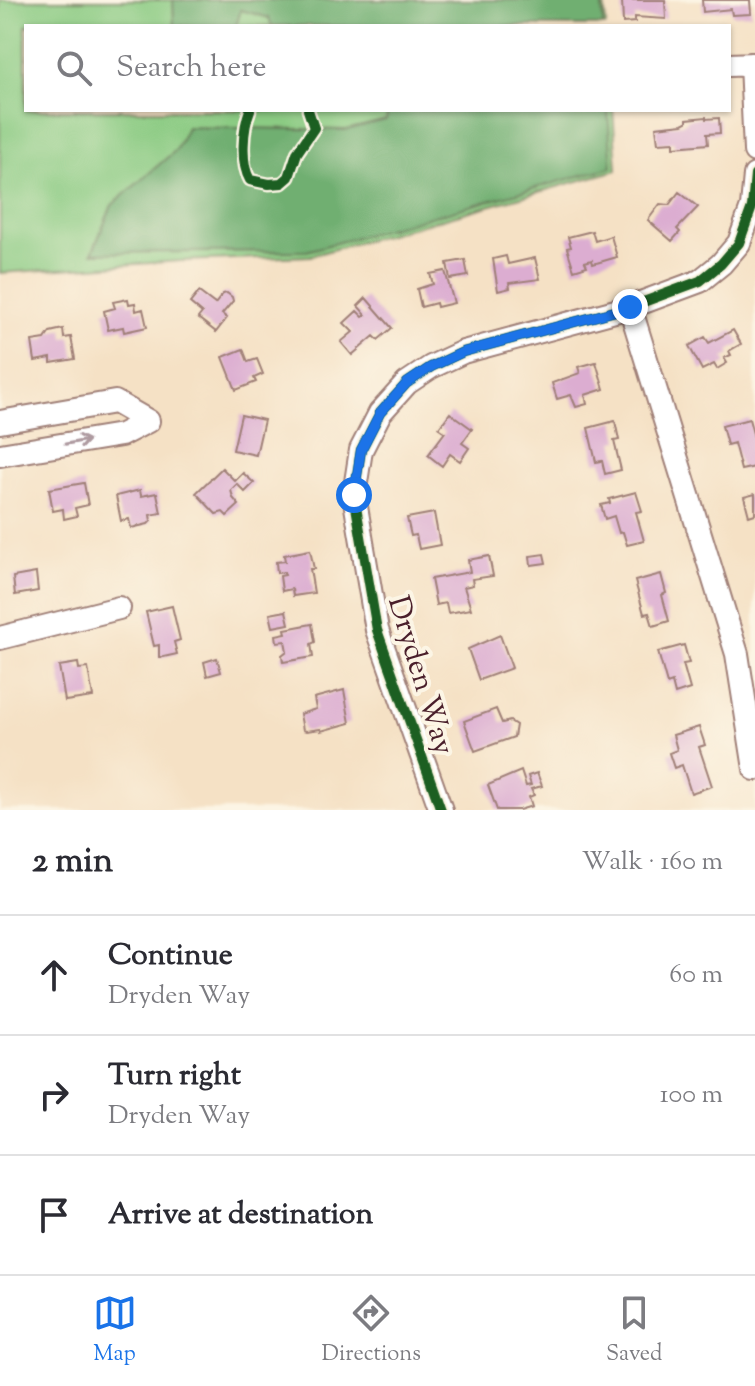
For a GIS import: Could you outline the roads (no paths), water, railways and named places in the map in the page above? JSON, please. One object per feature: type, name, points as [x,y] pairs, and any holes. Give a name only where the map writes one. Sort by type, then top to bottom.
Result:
[{"type":"street","points":[[745,64],[755,151]]},
{"type":"street","name":"Dryden Way","points":[[441,810],[377,630],[354,495],[361,450],[380,413],[407,383],[431,367],[463,352],[630,307],[700,281],[721,264],[739,243],[752,207],[755,175]]},
{"type":"street","points":[[630,307],[737,654],[755,769]]},
{"type":"street","points":[[0,422],[115,402],[148,421],[121,435],[0,455]]},
{"type":"street","points":[[0,638],[119,608]]}]
